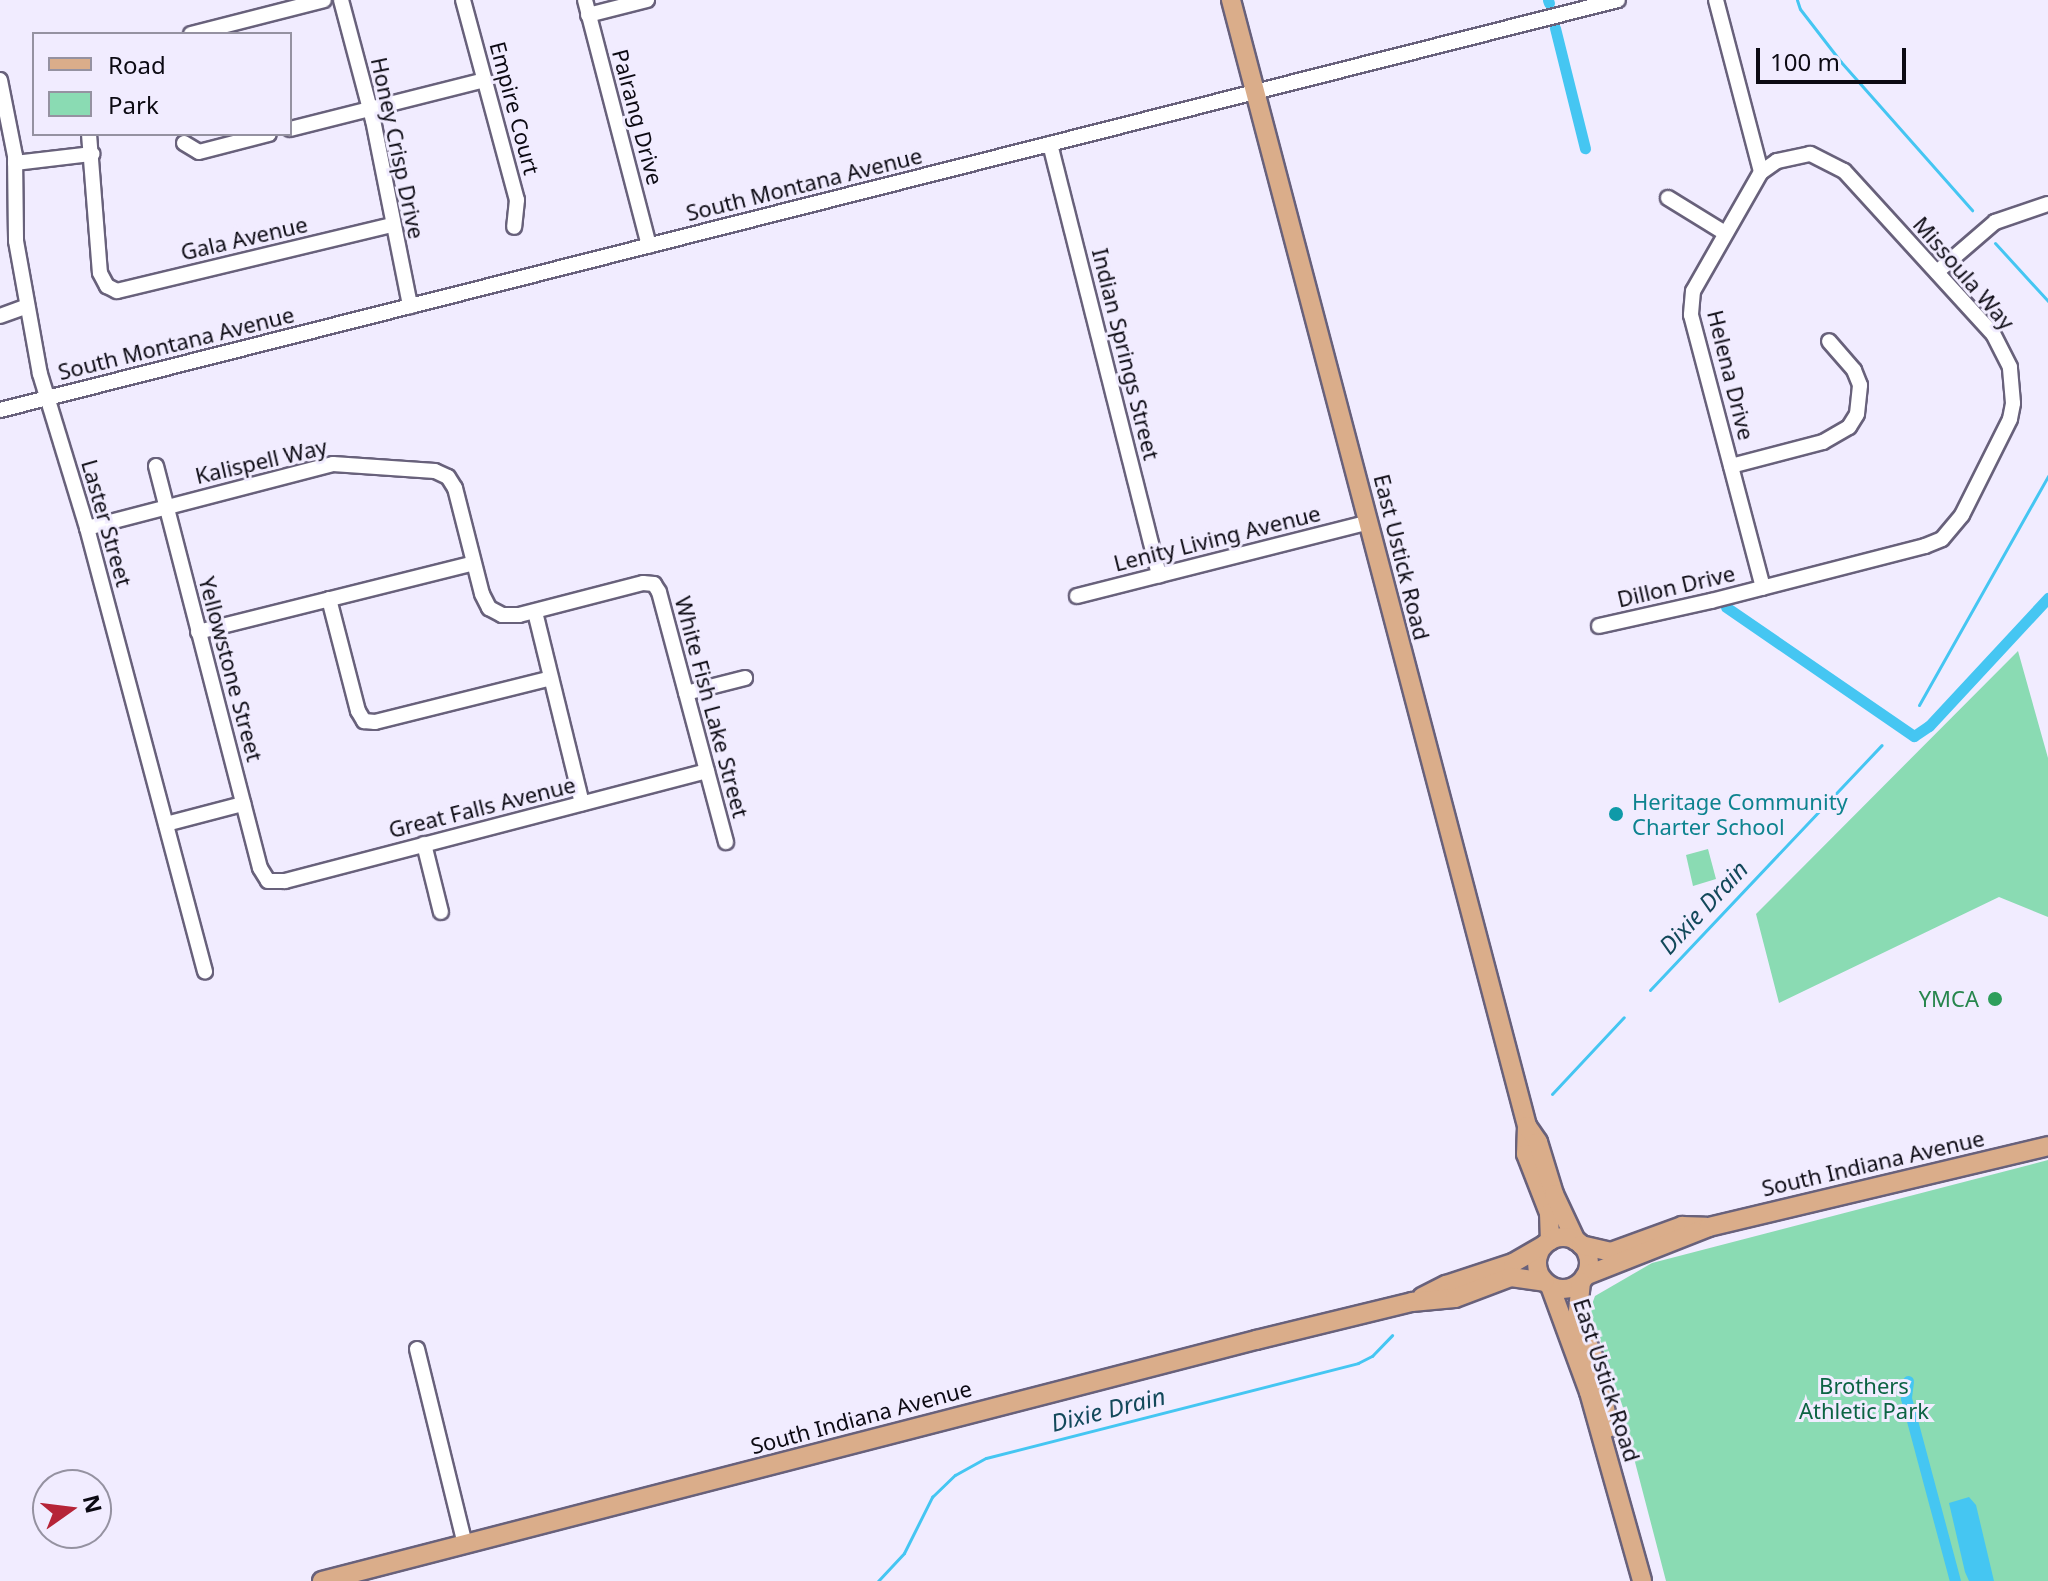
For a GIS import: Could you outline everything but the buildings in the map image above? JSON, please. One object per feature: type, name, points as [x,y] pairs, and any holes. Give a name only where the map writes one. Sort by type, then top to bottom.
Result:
[{"type":"main road","name":"East Ustick Road","points":[[1231,0],[1527,1126],[1526,1154],[1549,1213],[1547,1243]]},
{"type":"main road","name":"East Ustick Road","points":[[1527,1126],[1538,1142],[1554,1194],[1578,1243]]},
{"type":"main road","name":"South Indiana Avenue","points":[[1583,1279],[1709,1227],[2048,1146]]},
{"type":"main road","name":"South Indiana Avenue","points":[[1578,1243],[1611,1252],[1682,1226],[1709,1227]]},
{"type":"main road","points":[[1563,1237],[1578,1243],[1589,1263],[1583,1279],[1570,1289],[1547,1284],[1537,1263],[1547,1243],[1563,1237]]},
{"type":"main road","name":"South Indiana Avenue","points":[[1412,1302],[1446,1285],[1513,1263],[1547,1243]]},
{"type":"main road","name":"South Indiana Avenue","points":[[322,1581],[353,1577],[465,1545],[1412,1302],[1455,1298],[1511,1277],[1547,1284]]},
{"type":"main road","name":"East Ustick Road","points":[[1583,1279],[1577,1319],[1604,1391],[1618,1490]]},
{"type":"main road","name":"East Ustick Road","points":[[1547,1284],[1589,1392],[1642,1581]]},
{"type":"street","points":[[199,32],[324,0]]},
{"type":"street","name":"Honey Crisp Drive","points":[[341,0],[369,108],[410,306]]},
{"type":"street","name":"Empire Court","points":[[463,0],[517,200],[514,227]]},
{"type":"street","points":[[586,7],[647,0]]},
{"type":"street","name":"South Montana Avenue","points":[[0,410],[1618,0]]},
{"type":"street","points":[[1716,0],[1761,172]]},
{"type":"street","name":"Palrang Drive","points":[[586,7],[649,246]]},
{"type":"street","name":"Laster Street","points":[[0,80],[15,163],[16,241],[48,398],[87,528],[205,972]]},
{"type":"street","points":[[292,128],[485,80]]},
{"type":"street","points":[[15,163],[92,154],[89,136]]},
{"type":"street","points":[[184,143],[199,152],[261,136]]},
{"type":"street","name":"Indian Springs Street","points":[[1050,144],[1159,575]]},
{"type":"street","name":"Gala Avenue","points":[[92,154],[100,273],[107,286],[117,291],[392,225]]},
{"type":"street","name":"Missoula Way","points":[[1761,172],[1777,161],[1810,154],[1844,171],[1993,334],[2010,367],[2013,403],[2004,434],[1954,527],[1925,546],[1763,588]]},
{"type":"street","name":"Helena Drive","points":[[1761,172],[1725,233],[1691,303],[1763,588]]},
{"type":"street","points":[[1668,198],[1725,233]]},
{"type":"street","points":[[1937,272],[1995,222],[2048,204]]},
{"type":"street","points":[[0,316],[27,306]]},
{"type":"street","points":[[1731,466],[1823,442],[1849,427],[1857,414],[1860,385],[1854,370],[1829,341]]},
{"type":"street","name":"Kalispell Way","points":[[87,528],[333,464],[435,471],[448,477],[455,488],[474,563]]},
{"type":"street","name":"Yellowstone Street","points":[[156,466],[260,868],[268,881]]},
{"type":"street","name":"Lenity Living Avenue","points":[[1077,596],[1369,522]]},
{"type":"street","points":[[198,632],[474,563],[489,608],[502,615],[535,612],[582,803]]},
{"type":"street","name":"White Fish Lake Street","points":[[535,612],[643,583],[654,584],[726,842]]},
{"type":"street","name":"Dillon Drive","points":[[1599,626],[1763,588]]},
{"type":"street","points":[[329,599],[358,711],[364,721],[375,722],[551,678]]},
{"type":"street","points":[[686,693],[745,678]]},
{"type":"street","name":"Great Falls Avenue","points":[[268,881],[285,881],[707,771]]},
{"type":"street","points":[[166,824],[243,804]]},
{"type":"street","points":[[424,844],[441,912]]},
{"type":"street","points":[[417,1349],[465,1545]]},
{"type":"green space","points":[[2018,651],[2048,758],[2048,917],[1999,897],[1779,1003],[1756,914]]},
{"type":"green space","points":[[1708,849],[1716,879],[1693,886],[1686,855]]},
{"type":"green space","name":"Brothers Athletic Park","points":[[2048,1160],[2048,1581],[1666,1581],[1611,1370],[1592,1318],[1591,1307],[1595,1296],[1652,1263]]},
{"type":"water","points":[[1969,1497],[1976,1505],[1994,1581],[1969,1581],[1965,1572],[1949,1503]]},
{"type":"waterway","name":"Dixie Drain","points":[[1797,0],[1800,9],[1841,62],[1972,210]]},
{"type":"waterway","points":[[1555,28],[1585,148]]},
{"type":"waterway","name":"Dixie Drain","points":[[1995,243],[2048,301]]},
{"type":"waterway","name":"Dixie Drain","points":[[1919,705],[2048,476]]},
{"type":"waterway","name":"Dixie Drain","points":[[1726,607],[1914,736],[1929,726],[2048,598]]},
{"type":"waterway","name":"Dixie Drain","points":[[1650,990],[1882,745]]},
{"type":"waterway","name":"Dixie Drain","points":[[1552,1094],[1624,1017]]},
{"type":"waterway","name":"Dixie Drain","points":[[878,1581],[904,1553],[932,1497],[955,1475],[986,1458],[1358,1363],[1372,1356],[1392,1335]]},
{"type":"waterway","points":[[1908,1381],[1906,1398],[1955,1581]]},
{"type":"place","name":"Heritage Community Charter School","points":[[1616,814]]},
{"type":"place","name":"YMCA","points":[[1995,999]]}]
